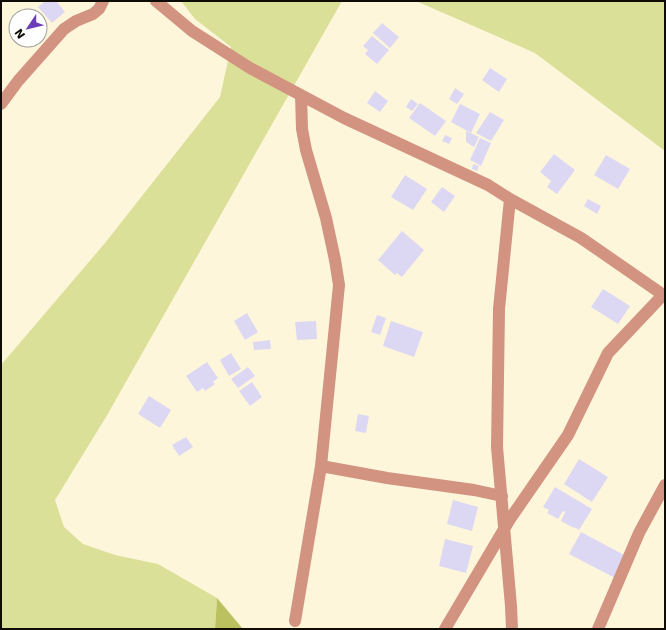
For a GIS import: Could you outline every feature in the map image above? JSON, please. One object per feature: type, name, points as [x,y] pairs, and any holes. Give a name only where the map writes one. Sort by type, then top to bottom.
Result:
[{"type":"street","points":[[1,104],[18,81],[64,29],[99,9],[103,1]]},
{"type":"street","points":[[156,1],[192,31],[250,68],[344,118],[488,185],[510,199],[581,238],[664,295],[608,353],[568,435],[510,519],[445,629]]},
{"type":"street","points":[[295,621],[321,466],[339,285],[326,218],[306,150],[302,129],[301,95]]},
{"type":"street","points":[[510,199],[499,310],[497,446],[512,629]]},
{"type":"street","points":[[321,466],[387,478],[474,490],[502,496]]},
{"type":"street","points":[[598,629],[639,533],[665,485]]},
{"type":"green space","points":[[181,1],[342,1],[106,417],[55,500],[64,527],[83,544],[115,555],[158,564],[217,598],[215,629],[1,629],[1,365],[105,243],[220,97],[231,47],[195,19]]},
{"type":"green space","points":[[416,1],[665,1],[665,151],[535,53]]},
{"type":"green space","points":[[217,598],[243,629],[215,629]]},
{"type":"building","points":[[45,1],[56,1],[65,12],[52,23],[48,18],[48,8],[38,7]]},
{"type":"building","points":[[382,23],[399,37],[390,48],[373,33]]},
{"type":"building","points":[[372,36],[389,50],[377,64],[365,54],[368,50],[363,46]]},
{"type":"building","points":[[490,68],[507,79],[499,92],[482,80]]},
{"type":"building","points":[[455,88],[464,94],[457,104],[449,99]]},
{"type":"building","points":[[375,91],[388,101],[380,112],[367,103]]},
{"type":"building","points":[[411,99],[418,104],[412,111],[406,107]]},
{"type":"building","points":[[420,103],[446,121],[435,136],[409,118]]},
{"type":"building","points":[[460,104],[480,114],[471,133],[451,122]]},
{"type":"building","points":[[490,112],[504,120],[491,141],[476,133]]},
{"type":"building","points":[[466,131],[479,137],[474,147],[466,142]]},
{"type":"building","points":[[445,135],[452,138],[449,144],[442,141]]},
{"type":"building","points":[[480,138],[491,143],[481,166],[470,160]]},
{"type":"building","points":[[554,154],[575,170],[557,194],[547,187],[551,181],[540,172]]},
{"type":"building","points":[[606,155],[630,169],[618,189],[594,175]]},
{"type":"building","points":[[473,164],[479,166],[477,171],[472,169]]},
{"type":"building","points":[[405,175],[427,189],[413,210],[391,197]]},
{"type":"building","points":[[442,187],[455,196],[444,212],[431,202]]},
{"type":"building","points":[[588,199],[601,206],[597,214],[584,206]]},
{"type":"building","points":[[402,231],[424,250],[402,277],[397,273],[395,275],[378,260]]},
{"type":"building","points":[[603,289],[630,306],[618,324],[591,307]]},
{"type":"building","points":[[247,313],[258,332],[245,340],[234,321]]},
{"type":"building","points":[[377,315],[386,318],[380,335],[371,332]]},
{"type":"building","points":[[316,321],[317,339],[297,340],[295,322]]},
{"type":"building","points":[[391,321],[423,332],[414,357],[383,346]]},
{"type":"building","points":[[270,340],[271,349],[254,350],[253,342]]},
{"type":"building","points":[[231,353],[241,369],[229,376],[220,360]]},
{"type":"building","points":[[207,362],[218,378],[213,382],[215,384],[205,391],[203,388],[197,392],[186,376]]},
{"type":"building","points":[[248,367],[255,376],[238,388],[231,379]]},
{"type":"building","points":[[252,382],[262,397],[250,406],[239,391]]},
{"type":"building","points":[[149,396],[171,410],[160,428],[138,414]]},
{"type":"building","points":[[358,414],[369,416],[366,433],[355,431]]},
{"type":"building","points":[[186,437],[193,447],[179,456],[172,445]]},
{"type":"building","points":[[579,459],[608,477],[592,502],[564,484]]},
{"type":"building","points":[[555,487],[592,509],[579,530],[561,521],[565,512],[563,511],[558,519],[547,513],[549,510],[543,507]]},
{"type":"building","points":[[453,500],[478,507],[472,531],[447,524]]},
{"type":"building","points":[[581,532],[626,556],[615,578],[569,554]]},
{"type":"building","points":[[445,539],[473,546],[466,573],[439,566]]}]
